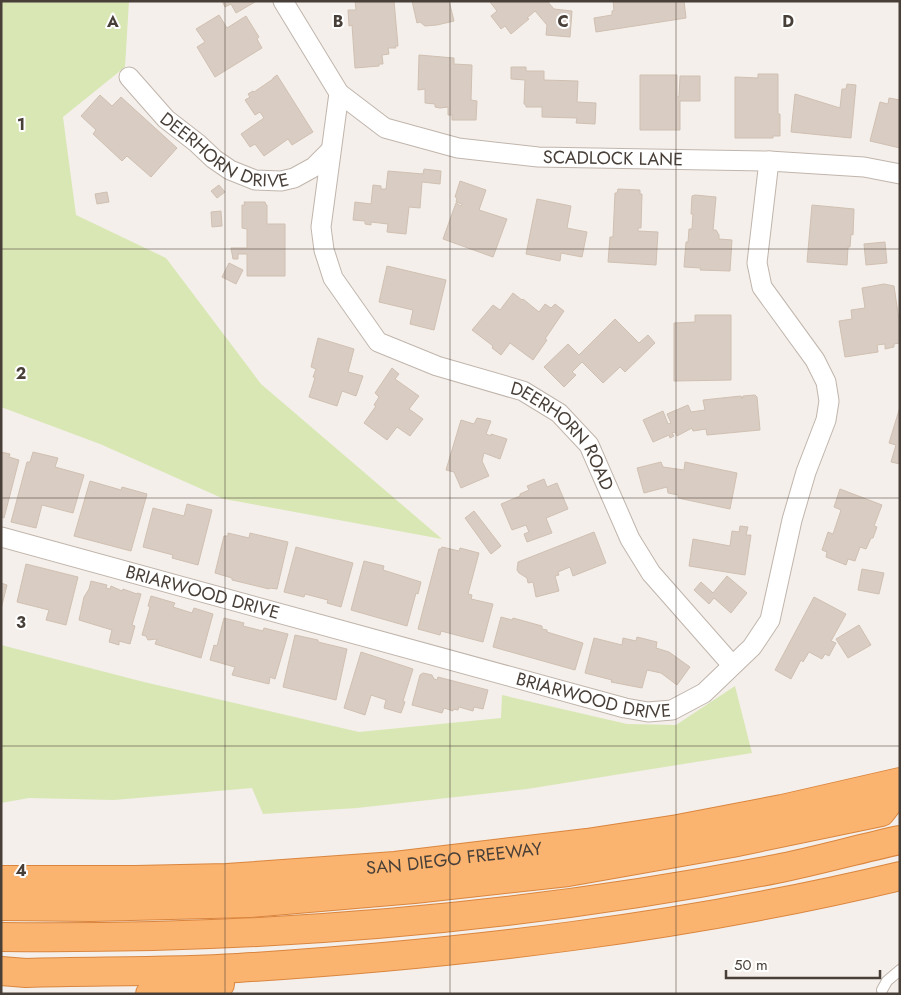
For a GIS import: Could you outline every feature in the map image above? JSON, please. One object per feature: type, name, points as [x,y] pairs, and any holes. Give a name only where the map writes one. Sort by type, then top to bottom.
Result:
[{"type":"highway","name":"SAN DIEGO FREEWAY","points":[[1,880],[226,878],[395,866],[587,843],[678,829],[782,809],[900,782]]},
{"type":"highway","points":[[1,906],[91,907],[250,903],[414,889],[568,872],[732,843],[881,812],[900,787]]},
{"type":"highway","points":[[1,937],[207,935],[323,928],[460,916],[601,898],[777,869],[900,840]]},
{"type":"highway","points":[[1,971],[55,972],[236,968],[468,948],[566,936],[762,906],[900,876]]},
{"type":"highway","points":[[150,994],[217,984],[355,976],[468,948]]},
{"type":"street","points":[[283,1],[339,93],[330,151]]},
{"type":"street","name":"DEERHORN DRIVE","points":[[129,77],[166,119],[214,159],[230,170],[255,180],[281,181],[294,178],[314,167],[330,151]]},
{"type":"street","name":"SCADLOCK LANE","points":[[339,93],[385,128],[458,148],[538,157],[770,161],[864,167],[900,174]]},
{"type":"street","name":"DEERHORN ROAD","points":[[330,151],[321,227],[324,250],[333,278],[378,342],[437,366],[523,391],[559,413],[589,445],[630,539],[651,573],[732,665]]},
{"type":"street","name":"BRIARWOOD DRIVE","points":[[1,537],[625,708],[648,712],[672,710],[704,693],[752,647],[770,620],[792,520],[806,472],[826,420],[828,401],[826,382],[814,360],[762,286],[757,263],[770,161]]},
{"type":"lane","points":[[882,990],[887,981],[900,970]]},
{"type":"green space","points":[[1,1],[129,1],[125,67],[63,117],[76,215],[166,258],[261,384],[442,539],[224,499],[100,444],[1,407]]},
{"type":"green space","points":[[1,645],[144,682],[359,732],[501,718],[502,695],[627,724],[676,725],[735,686],[752,753],[527,789],[357,808],[263,814],[252,788],[114,800],[29,798],[1,803]]},
{"type":"building","points":[[222,1],[255,2],[236,13],[231,4],[225,7]]},
{"type":"building","points":[[355,1],[394,1],[398,46],[395,46],[396,48],[388,48],[389,54],[382,55],[383,64],[379,64],[379,66],[355,68],[352,25],[349,26],[348,10],[356,10]]},
{"type":"building","points":[[412,1],[449,1],[454,21],[425,26],[420,22],[417,23]]},
{"type":"building","points":[[491,1],[547,1],[554,9],[572,11],[570,37],[546,35],[547,25],[535,11],[527,18],[529,19],[511,34],[505,26],[501,29],[491,16],[497,11]]},
{"type":"building","points":[[613,1],[684,1],[686,18],[596,32],[594,18],[612,15],[614,10]]},
{"type":"building","points":[[219,15],[227,28],[246,16],[259,37],[257,39],[262,48],[215,77],[197,47],[205,42],[196,29]]},
{"type":"building","points":[[419,55],[454,58],[454,64],[472,65],[471,100],[477,101],[476,120],[452,120],[452,115],[448,115],[448,107],[440,108],[435,107],[435,104],[425,103],[425,89],[418,90]]},
{"type":"building","points":[[511,67],[526,67],[526,71],[544,71],[544,80],[578,81],[577,102],[596,103],[595,124],[576,123],[577,118],[542,117],[542,107],[526,107],[524,104],[525,80],[511,79]]},
{"type":"building","points":[[758,74],[778,74],[780,136],[773,136],[773,138],[735,138],[735,77],[758,78]]},
{"type":"building","points":[[277,75],[313,132],[292,145],[288,139],[264,156],[255,144],[250,147],[241,134],[264,118],[260,112],[255,115],[245,100],[250,97],[248,94],[254,92]]},
{"type":"building","points":[[640,75],[677,75],[677,97],[679,97],[680,76],[700,76],[700,101],[680,101],[680,130],[640,130]]},
{"type":"building","points":[[847,84],[856,85],[851,138],[791,132],[795,94],[840,108],[842,89],[846,89]]},
{"type":"building","points":[[100,95],[112,106],[121,97],[177,148],[151,177],[127,156],[122,161],[93,134],[96,130],[81,116]]},
{"type":"building","points":[[889,98],[900,100],[900,148],[870,141],[880,102],[888,104]]},
{"type":"building","points":[[424,169],[441,171],[440,184],[422,182],[420,208],[409,207],[406,234],[387,232],[388,224],[371,222],[371,225],[365,224],[365,221],[353,220],[355,202],[371,204],[373,185],[386,189],[388,171],[423,174]]},
{"type":"building","points":[[460,181],[486,190],[479,210],[507,219],[493,257],[443,239],[456,203],[461,206],[462,204],[456,202],[457,198],[455,197]]},
{"type":"building","points":[[219,185],[225,192],[217,198],[211,191]]},
{"type":"building","points":[[618,189],[640,190],[640,194],[642,194],[641,228],[638,228],[638,231],[658,232],[656,265],[608,262],[610,237],[613,237],[615,193],[617,193]]},
{"type":"building","points":[[107,192],[109,202],[97,204],[95,194]]},
{"type":"building","points":[[692,196],[716,197],[713,230],[716,230],[719,239],[732,240],[730,271],[700,270],[701,268],[684,267],[686,242],[688,242],[689,229],[692,229]]},
{"type":"building","points":[[537,199],[571,206],[567,228],[587,232],[582,257],[561,253],[560,261],[526,254]]},
{"type":"building","points":[[244,202],[265,202],[267,205],[267,224],[285,224],[285,276],[247,276],[247,254],[238,254],[238,259],[233,259],[231,248],[247,248],[247,229],[242,228],[242,205],[245,205]]},
{"type":"building","points":[[812,205],[854,209],[853,235],[851,234],[850,247],[848,247],[847,265],[807,262]]},
{"type":"building","points":[[221,211],[222,226],[212,227],[211,212]]},
{"type":"building","points":[[885,242],[887,263],[866,265],[864,244]]},
{"type":"building","points":[[229,263],[243,270],[236,284],[222,277]]},
{"type":"building","points":[[387,266],[446,280],[434,330],[410,324],[413,310],[379,302]]},
{"type":"building","points":[[884,284],[894,286],[900,327],[900,343],[885,349],[885,344],[877,345],[878,352],[845,357],[839,321],[852,319],[851,310],[865,308],[862,288]]},
{"type":"building","points":[[513,293],[539,312],[545,304],[551,308],[555,304],[564,311],[533,360],[510,343],[501,355],[492,348],[493,346],[472,330],[493,305],[500,310]]},
{"type":"building","points":[[695,315],[731,315],[731,380],[674,381],[674,323],[695,322]]},
{"type":"building","points":[[615,319],[639,343],[648,335],[655,343],[625,372],[620,367],[603,383],[582,362],[572,372],[576,375],[564,387],[544,367],[568,344],[579,355]]},
{"type":"building","points":[[318,338],[354,349],[348,372],[363,376],[356,396],[342,391],[337,406],[309,397],[315,378],[313,377],[316,369],[311,367]]},
{"type":"building","points":[[392,368],[399,374],[395,379],[419,396],[409,409],[423,419],[410,436],[397,427],[387,440],[364,423],[376,406],[374,405],[379,397],[375,393]]},
{"type":"building","points":[[755,395],[757,397],[760,430],[707,435],[706,429],[693,431],[692,428],[677,436],[675,432],[672,433],[674,436],[670,438],[669,435],[653,442],[643,420],[663,411],[668,424],[671,423],[667,414],[688,405],[691,412],[705,410],[703,400],[741,396],[742,399],[743,396]]},
{"type":"building","points":[[900,407],[900,464],[891,462],[896,445],[889,443]]},
{"type":"building","points":[[477,418],[491,421],[486,434],[507,439],[500,459],[484,453],[482,461],[489,476],[461,488],[454,472],[446,470],[461,420],[474,424]]},
{"type":"building","points":[[1,452],[10,454],[9,457],[19,460],[4,518],[1,517]]},
{"type":"building","points":[[33,452],[58,458],[55,467],[84,475],[73,513],[42,505],[36,528],[11,522],[27,462],[30,462]]},
{"type":"building","points":[[661,462],[663,467],[684,470],[685,462],[737,473],[730,509],[678,498],[678,495],[668,493],[667,487],[644,493],[637,468]]},
{"type":"building","points":[[544,479],[547,487],[557,483],[568,509],[546,518],[552,533],[527,542],[524,534],[529,532],[526,525],[512,530],[501,504],[520,496],[520,494],[529,490],[527,486]]},
{"type":"building","points":[[90,481],[121,490],[122,487],[147,494],[131,551],[74,536]]},
{"type":"building","points":[[840,489],[882,505],[874,526],[877,527],[873,538],[871,538],[866,549],[860,547],[855,561],[848,559],[846,565],[826,557],[827,552],[822,550],[828,532],[833,534],[841,510],[834,507]]},
{"type":"building","points":[[187,504],[212,510],[198,565],[172,558],[173,555],[143,547],[153,508],[184,516]]},
{"type":"building","points":[[474,511],[501,546],[491,554],[465,518]]},
{"type":"building","points":[[740,526],[748,527],[746,535],[751,535],[745,575],[689,566],[693,539],[730,546],[732,531],[739,532]]},
{"type":"building","points":[[594,532],[606,563],[573,576],[570,567],[558,572],[559,575],[555,576],[559,591],[536,597],[533,582],[528,583],[527,578],[517,570],[518,562]]},
{"type":"building","points":[[228,533],[249,538],[250,533],[288,542],[277,589],[269,589],[232,580],[232,578],[215,573],[224,536],[228,536]]},
{"type":"building","points":[[296,547],[353,563],[341,607],[327,603],[328,600],[305,594],[304,597],[284,592]]},
{"type":"building","points":[[442,547],[459,551],[460,548],[479,553],[468,594],[472,595],[471,599],[493,604],[483,642],[441,631],[440,635],[418,629],[439,549]]},
{"type":"building","points":[[364,561],[384,566],[383,570],[421,582],[407,626],[351,610]]},
{"type":"building","points":[[26,564],[78,577],[66,625],[46,620],[49,610],[17,602]]},
{"type":"building","points":[[862,569],[884,573],[879,594],[858,590]]},
{"type":"building","points":[[727,576],[747,593],[731,613],[714,598],[709,604],[694,590],[701,582],[713,593]]},
{"type":"building","points":[[91,581],[107,585],[106,588],[110,589],[111,586],[122,591],[123,589],[141,594],[132,625],[135,626],[130,644],[119,641],[119,645],[109,642],[112,630],[79,620],[84,597]]},
{"type":"building","points":[[1,583],[7,585],[1,609]]},
{"type":"building","points":[[151,596],[175,603],[173,607],[192,613],[194,608],[213,614],[201,658],[155,644],[157,639],[148,640],[146,636],[142,635]]},
{"type":"building","points":[[814,597],[846,614],[831,641],[836,643],[829,656],[825,654],[822,659],[809,652],[803,662],[801,660],[791,679],[775,670]]},
{"type":"building","points":[[501,617],[512,620],[513,618],[542,626],[542,629],[547,630],[547,632],[583,643],[575,670],[493,647]]},
{"type":"building","points":[[224,618],[244,623],[243,626],[263,631],[264,628],[288,634],[275,679],[270,677],[269,684],[232,675],[235,667],[210,660],[214,645],[217,646]]},
{"type":"building","points":[[859,625],[871,645],[848,658],[836,639]]},
{"type":"building","points":[[295,635],[347,649],[336,700],[283,687]]},
{"type":"building","points":[[637,637],[657,642],[656,648],[669,652],[690,667],[677,685],[661,673],[647,670],[642,688],[611,682],[612,680],[585,673],[594,638],[622,645],[623,638],[636,641]]},
{"type":"building","points":[[361,652],[413,669],[401,713],[384,708],[386,700],[371,695],[365,715],[344,708]]},
{"type":"building","points":[[423,673],[432,675],[437,680],[438,677],[488,690],[483,709],[474,707],[473,711],[459,707],[458,710],[453,709],[453,711],[444,708],[442,713],[412,705],[420,675]]}]
